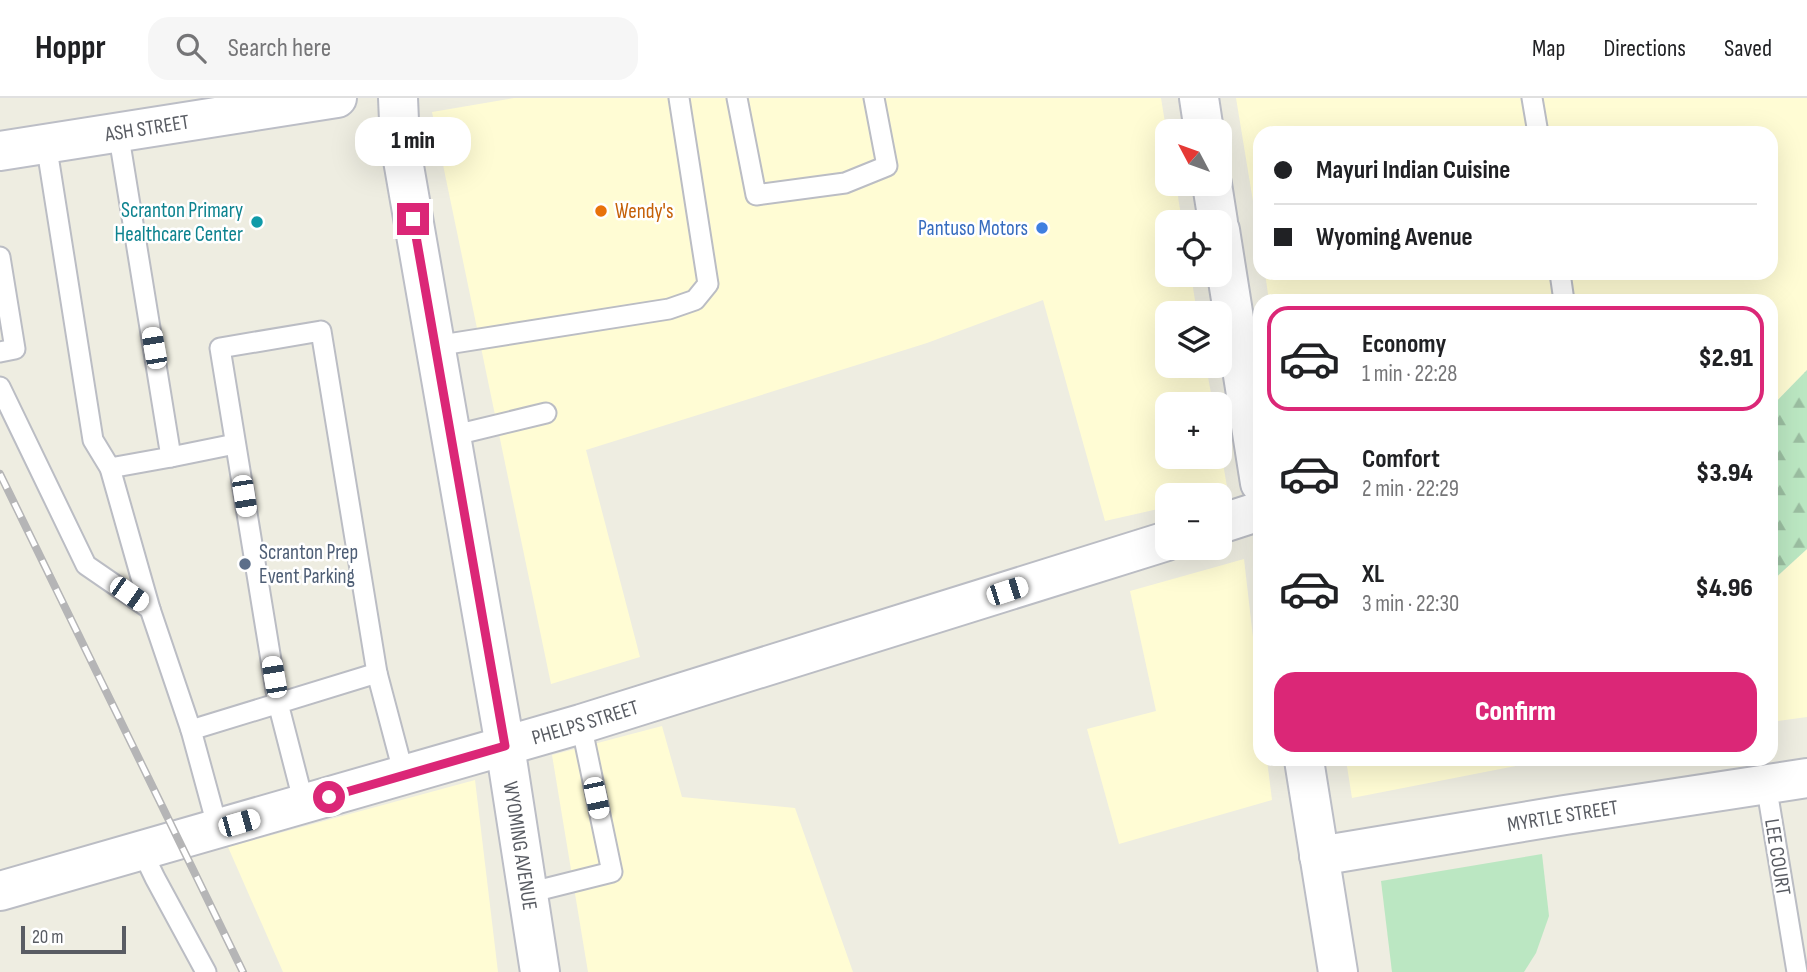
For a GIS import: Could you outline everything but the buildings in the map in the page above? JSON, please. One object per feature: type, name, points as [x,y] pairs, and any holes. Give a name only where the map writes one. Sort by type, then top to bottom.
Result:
[{"type":"street","name":"ASH STREET","points":[[0,151],[337,98]]},
{"type":"street","name":"WYOMING AVENUE","points":[[398,98],[400,143],[505,746],[540,972]]},
{"type":"street","points":[[1199,98],[1202,119]]},
{"type":"street","points":[[1229,287],[1253,439]]},
{"type":"street","points":[[1232,520],[1253,513]]},
{"type":"street","name":"PHELPS STREET","points":[[0,891],[581,724],[1155,545]]},
{"type":"street","points":[[1305,766],[1338,972]]},
{"type":"street","name":"MYRTLE STREET","points":[[1319,856],[1807,778]]},
{"type":"lane","points":[[435,346],[669,309],[695,300],[708,284],[679,98]]},
{"type":"lane","points":[[737,98],[756,195],[845,183],[887,166],[874,98]]},
{"type":"lane","points":[[1532,98],[1537,126]]},
{"type":"lane","points":[[118,131],[172,457]]},
{"type":"lane","points":[[46,143],[93,440],[110,468],[150,609],[191,730],[218,829]]},
{"type":"lane","points":[[0,257],[15,349],[0,352]]},
{"type":"lane","points":[[304,804],[278,703],[220,348],[321,331],[377,673],[404,775]]},
{"type":"lane","points":[[0,387],[86,565],[150,609]]},
{"type":"lane","points":[[451,436],[546,413]]},
{"type":"lane","points":[[110,468],[235,444]]},
{"type":"lane","points":[[191,730],[377,673]]},
{"type":"lane","points":[[528,893],[612,872],[581,724]]},
{"type":"lane","name":"LEE COURT","points":[[1766,784],[1797,972]]},
{"type":"lane","points":[[142,850],[206,972]]},
{"type":"shaded area","points":[[514,98],[1161,98],[1164,119],[1155,119],[1155,196],[1178,196],[1180,210],[1155,210],[1155,287],[1193,287],[1195,301],[1155,301],[1155,378],[1208,378],[1211,392],[1155,392],[1155,469],[1224,469],[1226,483],[1155,483],[1155,510],[1105,521],[1043,300],[927,343],[586,450],[640,657],[551,684],[432,112]]},
{"type":"shaded area","points":[[1236,98],[1807,98],[1807,370],[1778,400],[1778,294],[1268,294],[1266,280],[1778,280],[1778,126],[1253,126],[1253,201]]},
{"type":"shaded area","points":[[1807,549],[1807,717],[1778,721],[1778,576]]},
{"type":"shaded area","points":[[1244,559],[1253,637],[1253,766],[1268,766],[1272,800],[1119,844],[1087,729],[1156,711],[1130,591]]},
{"type":"shaded area","points":[[662,726],[682,797],[795,808],[853,972],[588,972],[552,755]]},
{"type":"shaded area","points":[[1347,766],[1516,766],[1352,798]]},
{"type":"shaded area","points":[[475,780],[498,972],[283,972],[228,847]]},
{"type":"green space","points":[[1807,370],[1807,549],[1778,576],[1778,400]]},
{"type":"green space","points":[[1542,854],[1549,916],[1536,953],[1524,972],[1392,972],[1381,881]]},
{"type":"railway","points":[[0,474],[243,972]]},
{"type":"place","name":"Wendy's","points":[[601,211]]},
{"type":"place","name":"Scranton Primary Healthcare Center","points":[[257,222]]},
{"type":"place","name":"Pantuso Motors","points":[[1042,228]]},
{"type":"place","name":"Scranton Prep Event Parking","points":[[245,564]]},
{"type":"route","points":[[329,797],[505,746],[413,219]]}]
